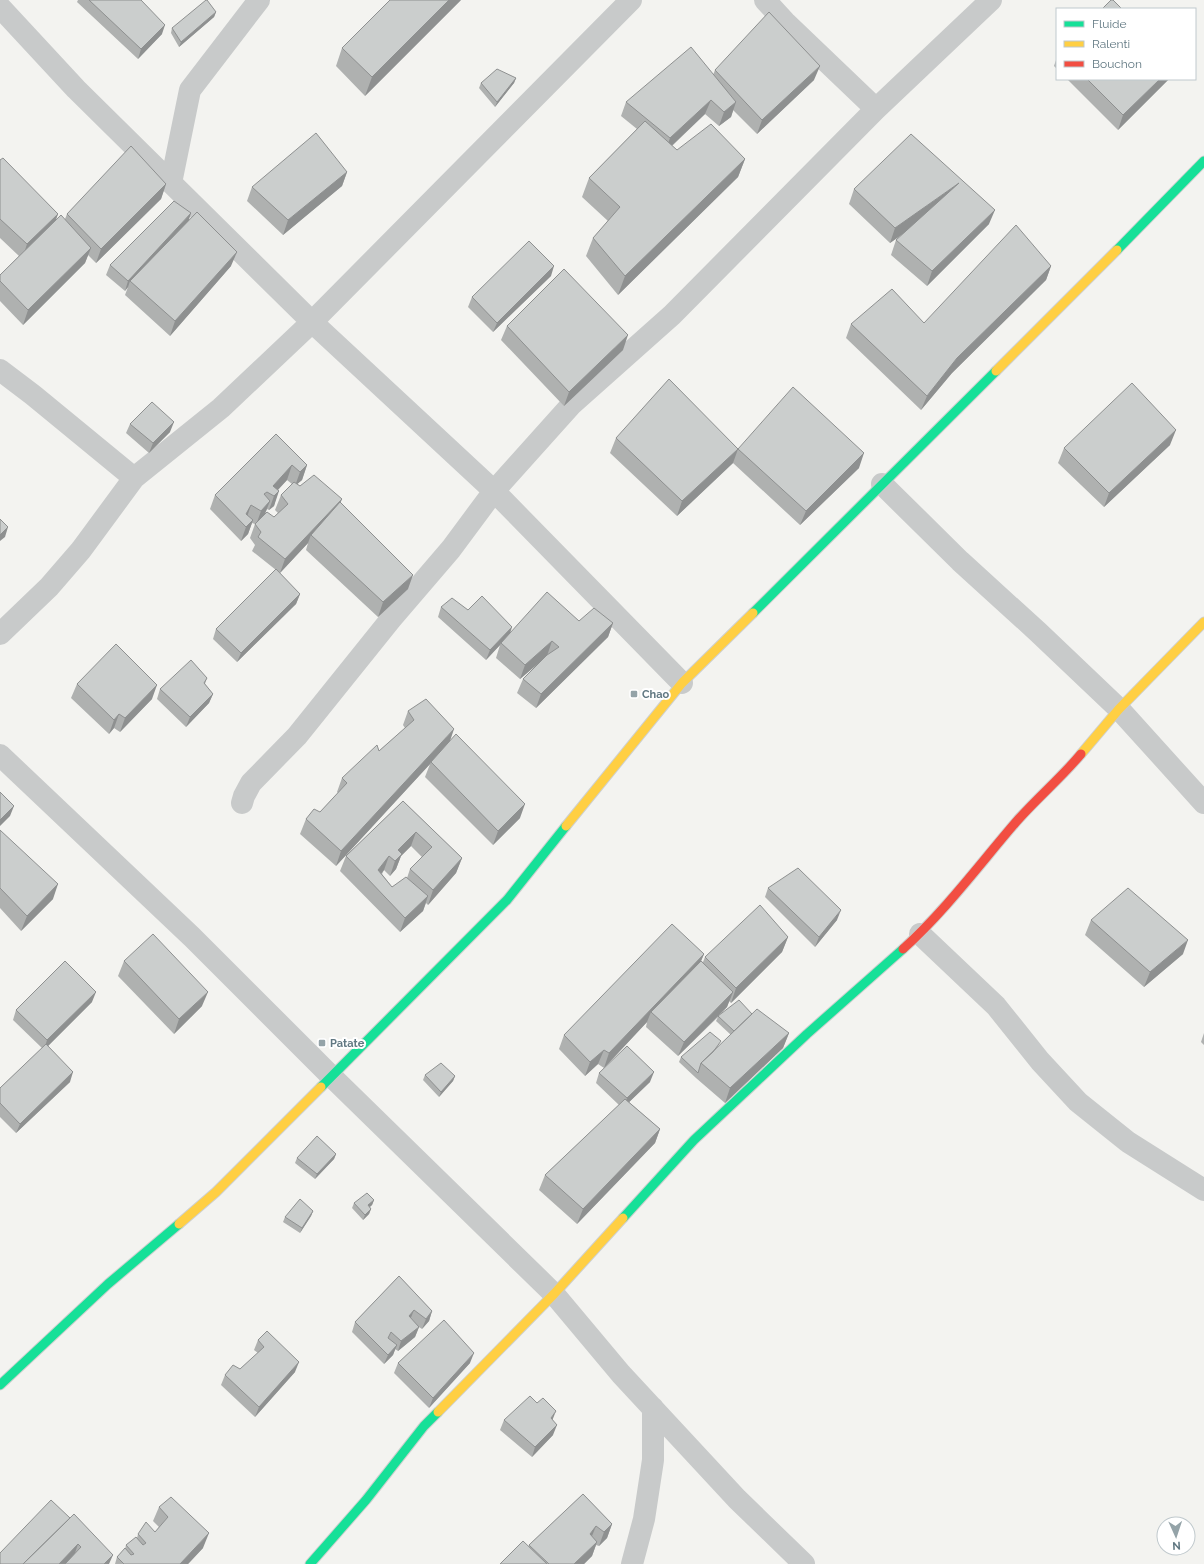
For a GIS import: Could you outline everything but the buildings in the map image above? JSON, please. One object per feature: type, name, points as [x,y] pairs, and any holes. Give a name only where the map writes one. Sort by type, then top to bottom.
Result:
[{"type":"street","points":[[171,183],[190,90],[258,0]]},
{"type":"street","points":[[0,634],[54,582],[81,550],[134,478],[221,408],[312,322],[632,0]]},
{"type":"street","points":[[765,0],[785,22],[876,109]]},
{"type":"street","points":[[242,803],[251,783],[297,736],[391,619],[451,549],[494,491],[572,404],[672,315],[876,109],[991,0]]},
{"type":"street","points":[[2,12],[76,89],[312,322],[494,491],[682,683]]},
{"type":"street","points":[[0,1385],[108,1284],[216,1192],[507,900],[682,683],[1100,269],[1204,161]]},
{"type":"street","points":[[0,370],[33,395],[134,478]]},
{"type":"street","points":[[882,484],[960,560],[1119,709],[1204,803]]},
{"type":"street","points":[[310,1564],[366,1500],[424,1426],[554,1294],[694,1140],[807,1034],[920,934],[952,900],[1017,821],[1067,771],[1119,709],[1204,622]]},
{"type":"street","points":[[0,755],[181,927],[554,1294],[621,1374],[737,1499],[804,1564]]},
{"type":"street","points":[[920,934],[996,1006],[1040,1061],[1078,1102],[1128,1142],[1204,1190]]},
{"type":"street","points":[[632,1564],[644,1518],[654,1460],[653,1408]]},
{"type":"traffic: fast","points":[[1117,250],[1204,161]]},
{"type":"traffic: fast","points":[[753,613],[996,371]]},
{"type":"traffic: fast","points":[[321,1087],[507,900],[566,826]]},
{"type":"traffic: fast","points":[[623,1218],[694,1140],[807,1034],[903,949]]},
{"type":"traffic: fast","points":[[0,1385],[108,1284],[179,1224]]},
{"type":"traffic: fast","points":[[310,1564],[366,1500],[424,1426],[438,1412]]},
{"type":"traffic: slow","points":[[996,371],[1117,250]]},
{"type":"traffic: slow","points":[[566,826],[682,683],[753,613]]},
{"type":"traffic: slow","points":[[1081,754],[1119,709],[1204,622]]},
{"type":"traffic: slow","points":[[179,1224],[216,1192],[321,1087]]},
{"type":"traffic: slow","points":[[438,1412],[554,1294],[623,1218]]},
{"type":"traffic: jam","points":[[903,949],[933,919],[1024,813],[1081,754]]},
{"type":"place","name":"Chao","points":[[634,694]]},
{"type":"place","name":"Patate","points":[[322,1043]]}]
